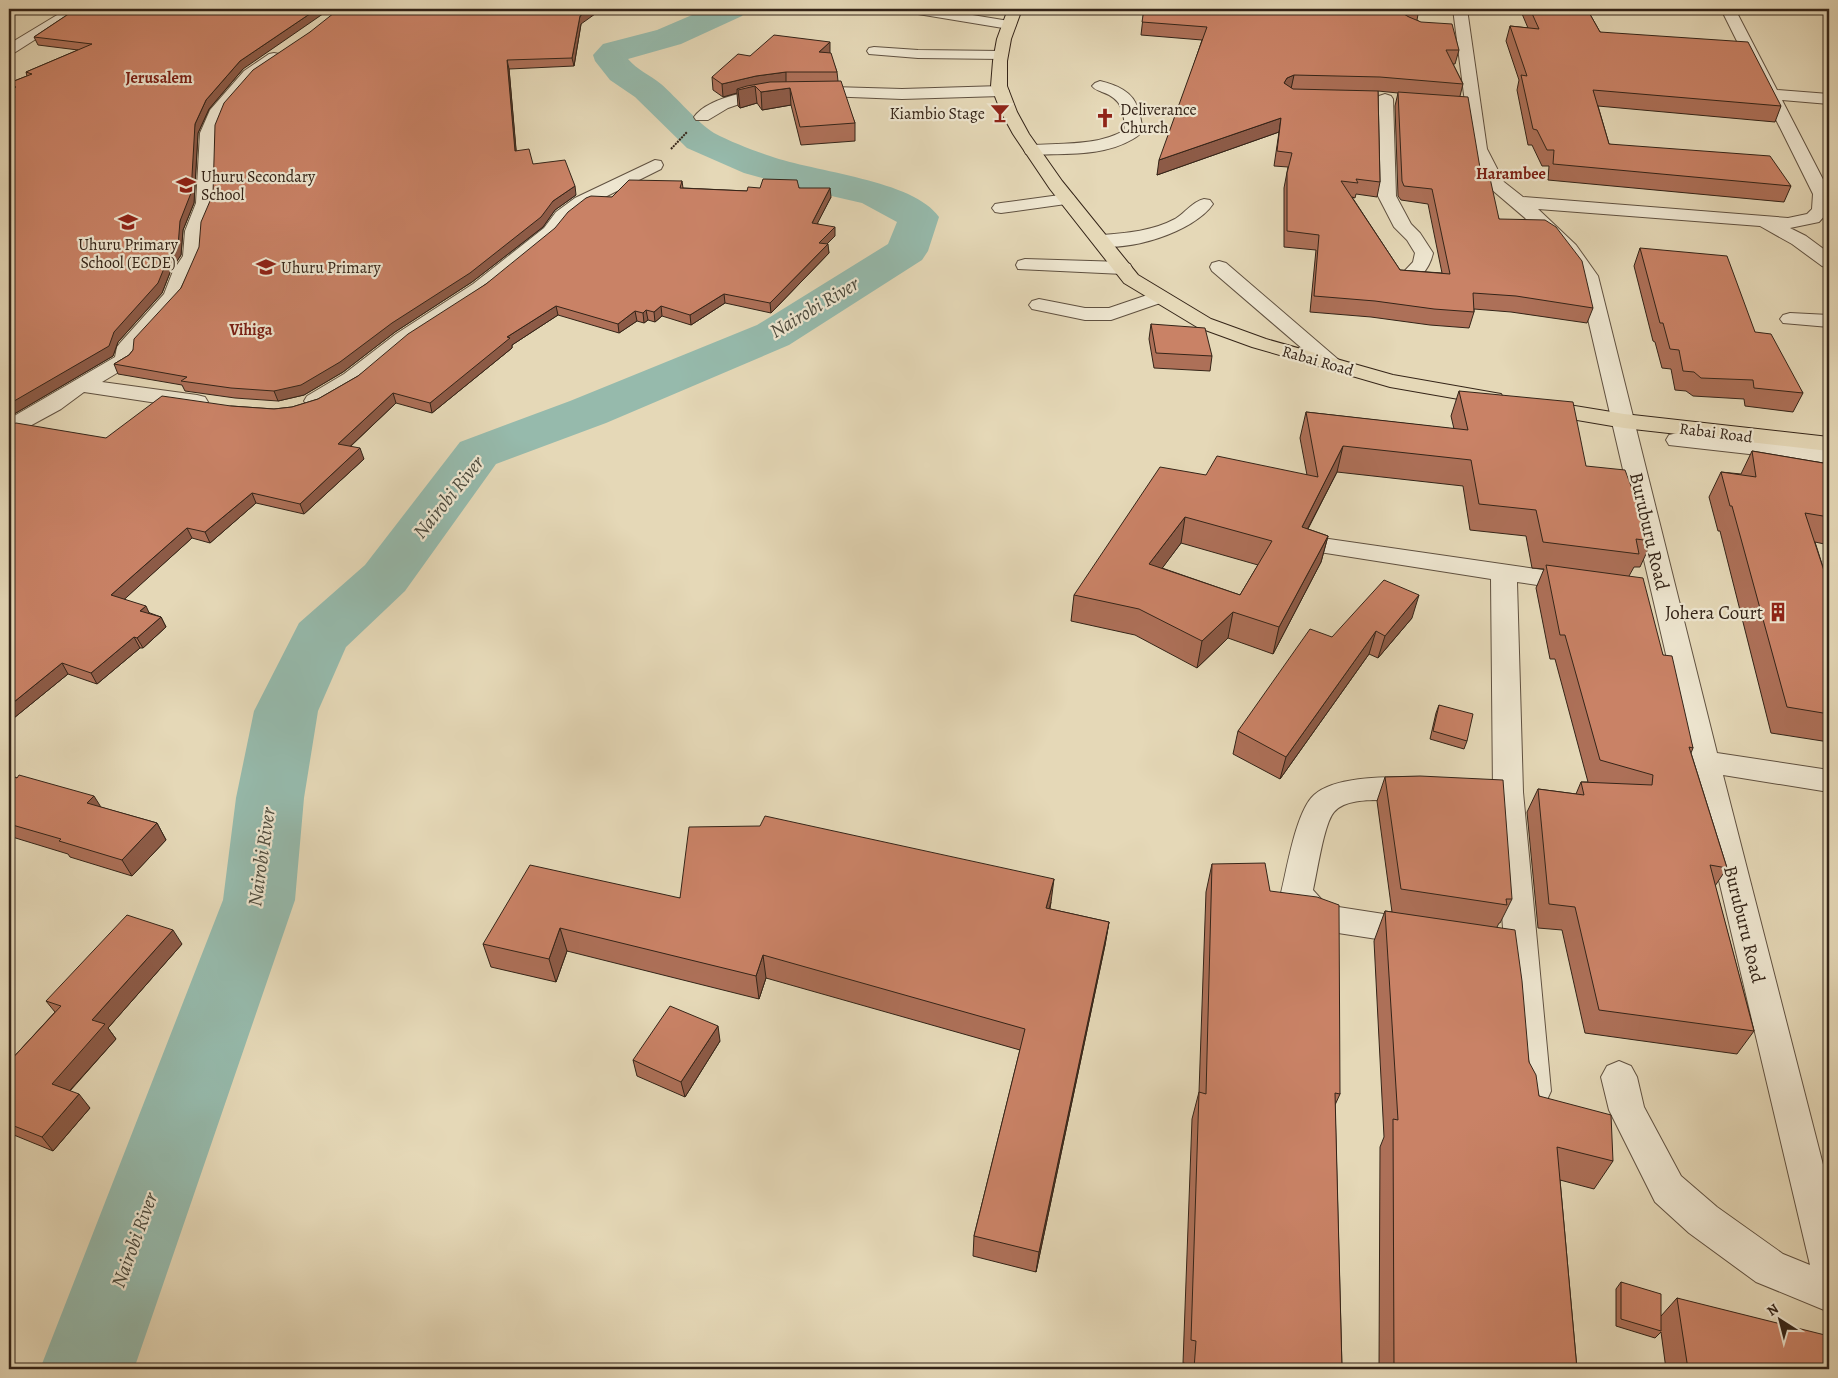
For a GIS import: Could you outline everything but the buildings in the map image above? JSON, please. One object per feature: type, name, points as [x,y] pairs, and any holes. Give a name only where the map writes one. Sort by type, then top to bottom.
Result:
[{"type":"main road","name":"Rabai Road","points":[[1012,17],[1001,54],[999,86],[1013,119],[1032,150],[1067,199],[1131,279],[1204,323],[1259,343],[1390,381],[1624,421],[1829,444]]},
{"type":"street","points":[[9,50],[76,9]]},
{"type":"street","points":[[912,9],[1012,17]]},
{"type":"street","name":"Buruburu Road","points":[[1460,9],[1457,30],[1474,105],[1479,149],[1491,175],[1497,185],[1562,238],[1588,276],[1624,421],[1651,593],[1705,762],[1829,1263]]},
{"type":"street","points":[[1519,202],[1788,223],[1813,218],[1821,210],[1825,194],[1770,94],[1728,9]]},
{"type":"street","points":[[9,428],[53,404],[80,385],[125,360],[127,347],[173,296],[183,271],[192,256],[194,231],[205,203],[208,133],[218,110],[249,74],[286,48]]},
{"type":"street","points":[[874,51],[918,54],[1001,54]]},
{"type":"street","points":[[1032,150],[1094,147],[1116,142],[1133,132],[1132,110],[1126,98],[1116,91],[1100,86]]},
{"type":"street","points":[[702,117],[712,108],[725,103],[743,98],[789,91],[902,94],[1001,91]]},
{"type":"street","points":[[1770,94],[1829,99]]},
{"type":"street","points":[[1368,98],[1405,100]]},
{"type":"street","points":[[1385,99],[1387,196],[1403,227],[1414,237],[1424,254],[1422,263],[1406,280]]},
{"type":"street","points":[[1454,103],[1474,105]]},
{"type":"street","points":[[296,408],[313,402],[345,384],[403,338],[480,288],[550,232],[562,216],[581,202],[655,166]]},
{"type":"street","points":[[1001,208],[1067,199]]},
{"type":"street","points":[[1102,241],[1130,239],[1179,226],[1195,215],[1204,204]]},
{"type":"street","points":[[1762,221],[1799,240],[1829,262]]},
{"type":"street","points":[[1025,265],[1123,268]]},
{"type":"street","points":[[1218,267],[1334,365]]},
{"type":"street","points":[[1039,305],[1085,314],[1111,314],[1159,296]]},
{"type":"street","points":[[1790,319],[1829,321]]},
{"type":"street","points":[[80,385],[215,404]]},
{"type":"street","points":[[1677,440],[1829,456]]},
{"type":"street","points":[[1322,546],[1504,574],[1599,586]]},
{"type":"street","points":[[1504,574],[1494,791],[1506,945],[1532,1091]]},
{"type":"street","points":[[1705,762],[1829,781]]},
{"type":"street","points":[[1441,789],[1402,788],[1360,791],[1337,795],[1323,805],[1315,824],[1297,893],[1310,909],[1325,918],[1443,936]]},
{"type":"street","points":[[1619,1077],[1628,1110],[1668,1190],[1703,1220],[1770,1268],[1829,1292]]},
{"type":"path","points":[[655,166],[702,117]]},
{"type":"waterway","name":"Nairobi River","points":[[87,1369],[259,900],[270,798],[286,711],[320,637],[385,578],[478,453],[588,412],[773,335],[907,251],[919,217],[875,194],[815,181],[758,165],[700,140],[647,90],[622,73],[612,61],[610,55],[615,51],[669,37],[731,9]]},
{"type":"place","name":"Kiambio Stage","points":[[1000,113]]},
{"type":"place","name":"Deliverance Church","points":[[1105,118]]},
{"type":"place","name":"Uhuru Secondary School","points":[[186,185]]},
{"type":"place","name":"Uhuru Primary School (ECDE)","points":[[128,222]]},
{"type":"place","name":"Uhuru Primary","points":[[266,267]]},
{"type":"place","name":"Johera Court","points":[[1778,612]]},
{"type":"district","name":"Jerusalem","points":[[159,77]]},
{"type":"district","name":"Harambee","points":[[1511,173]]},
{"type":"district","name":"Vihiga","points":[[251,329]]}]
